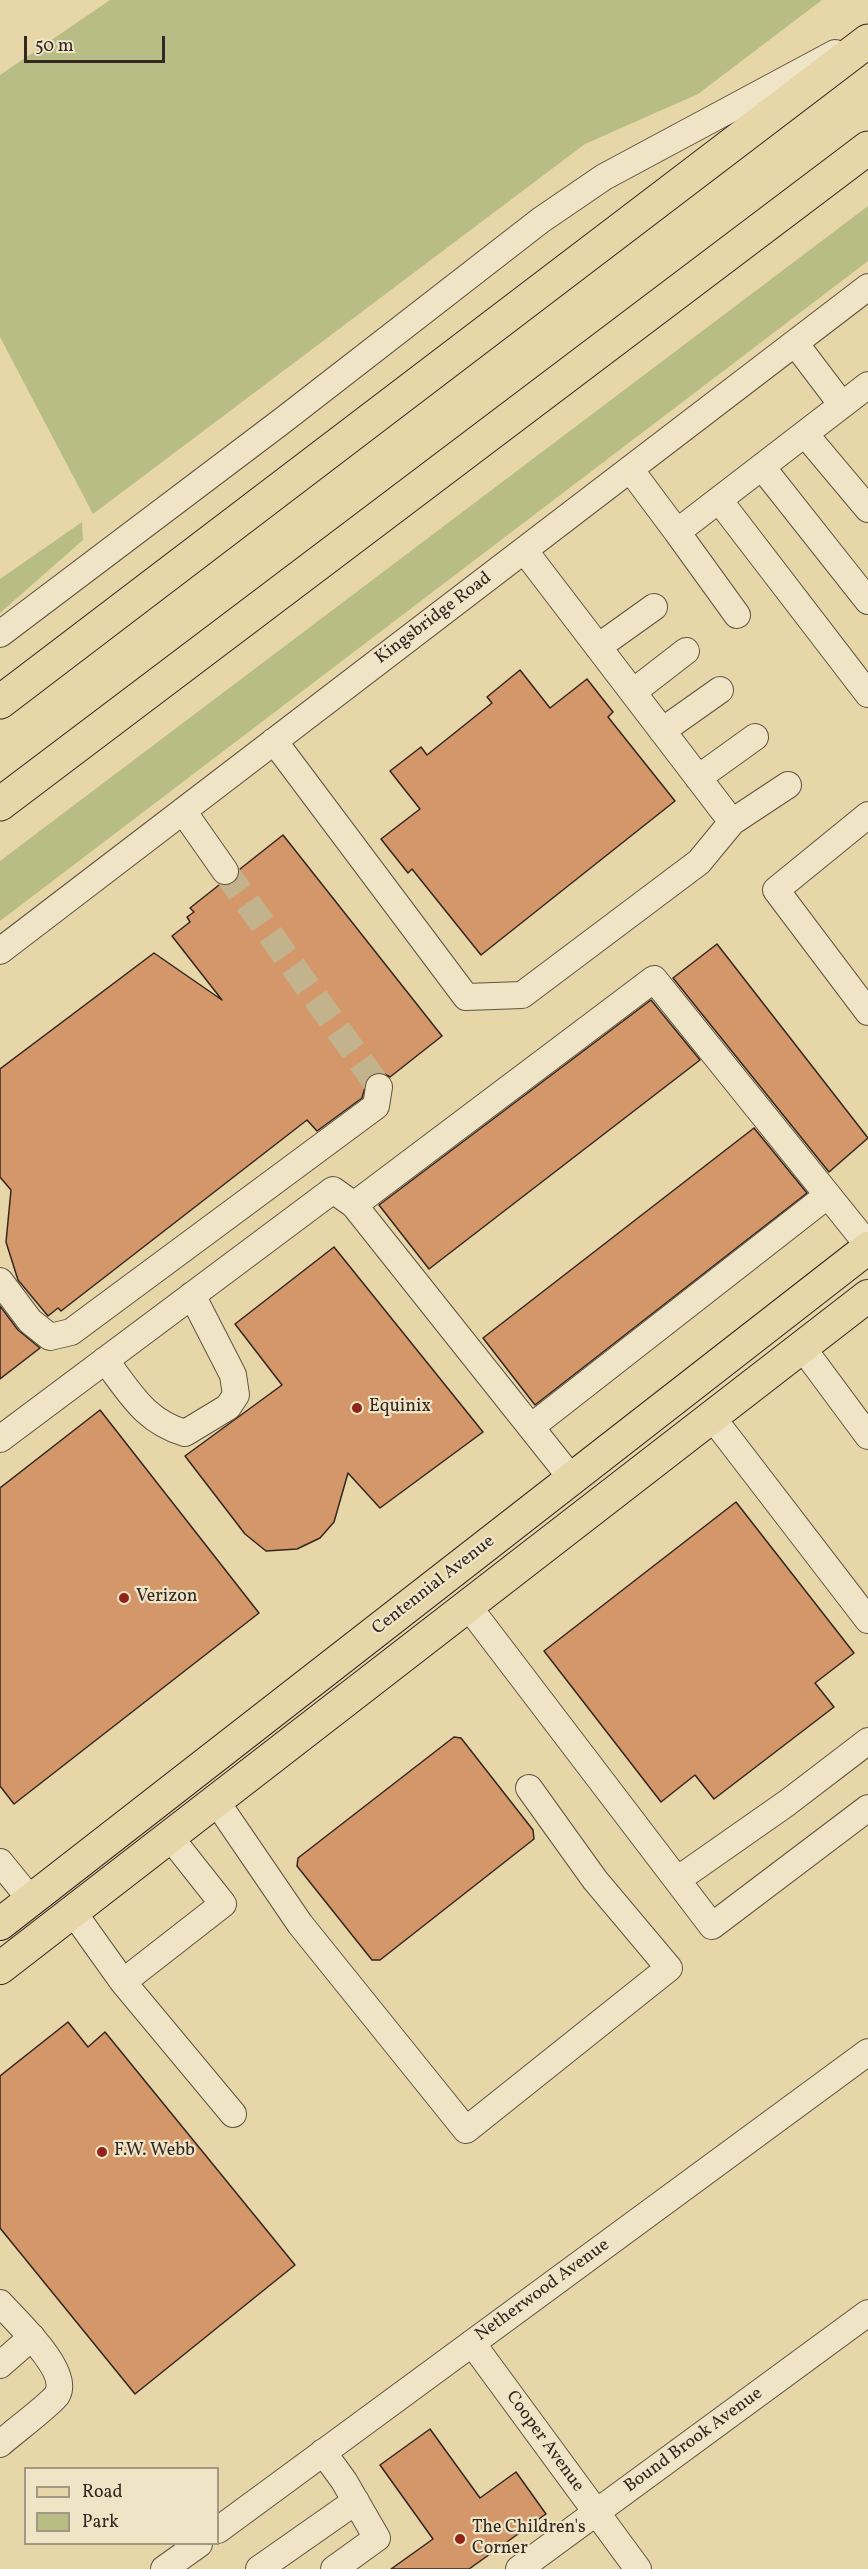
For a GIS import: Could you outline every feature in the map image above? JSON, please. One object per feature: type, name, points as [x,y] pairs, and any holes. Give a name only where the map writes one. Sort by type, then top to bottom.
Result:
[{"type":"highway","points":[[0,702],[868,41]]},
{"type":"highway","points":[[0,804],[868,148]]},
{"type":"main road","name":"Centennial Avenue","points":[[0,1924],[868,1247]]},
{"type":"main road","name":"Centennial Avenue","points":[[0,1968],[868,1296]]},
{"type":"street","points":[[0,634],[559,207],[604,177],[736,104],[868,36]]},
{"type":"street","name":"Kingsbridge Road","points":[[0,951],[795,343],[867,291]]},
{"type":"street","points":[[795,343],[842,405]]},
{"type":"street","points":[[677,532],[868,385]]},
{"type":"street","points":[[805,434],[868,509]]},
{"type":"street","points":[[762,467],[868,601]]},
{"type":"street","points":[[630,469],[737,615]]},
{"type":"street","points":[[719,500],[868,694]]},
{"type":"street","points":[[524,550],[732,822]]},
{"type":"street","points":[[598,647],[654,607]]},
{"type":"street","points":[[633,692],[686,651]]},
{"type":"street","points":[[662,731],[720,690]]},
{"type":"street","points":[[698,778],[755,737]]},
{"type":"street","points":[[274,741],[466,997],[522,995],[699,862],[732,822],[788,785]]},
{"type":"street","points":[[183,811],[225,871]]},
{"type":"street","points":[[868,815],[776,890],[868,1012]]},
{"type":"street","points":[[354,1205],[654,979],[868,1247]]},
{"type":"street","points":[[0,1281],[30,1321],[50,1337],[71,1332],[376,1106],[379,1087]]},
{"type":"street","points":[[0,1439],[333,1190],[354,1205],[572,1479]]},
{"type":"street","points":[[531,1427],[828,1195]]},
{"type":"street","points":[[105,1360],[145,1412],[164,1427],[185,1433],[228,1407],[237,1395],[233,1375],[192,1295]]},
{"type":"street","points":[[802,1347],[868,1436]]},
{"type":"street","points":[[712,1417],[868,1620]]},
{"type":"street","points":[[468,1606],[712,1926],[868,1808]]},
{"type":"street","points":[[677,1880],[868,1741]]},
{"type":"street","points":[[216,1801],[300,1924],[466,2130],[669,1968],[595,1880],[529,1788]]},
{"type":"street","points":[[123,1982],[223,1904],[170,1837]]},
{"type":"street","points":[[0,1862],[31,1900]]},
{"type":"street","points":[[73,1912],[123,1982],[233,2114]]},
{"type":"street","name":"Netherwood Avenue","points":[[219,2529],[868,2052]]},
{"type":"street","points":[[0,2303],[32,2337],[55,2367],[59,2382],[57,2395],[0,2444]]},
{"type":"street","name":"Bound Brook Avenue","points":[[519,2569],[868,2313]]},
{"type":"street","points":[[0,2365],[32,2337]]},
{"type":"street","name":"Cooper Avenue","points":[[472,2343],[638,2569]]},
{"type":"street","points":[[323,2452],[356,2501],[377,2538],[334,2569]]},
{"type":"street","points":[[259,2569],[356,2501]]},
{"type":"street","points":[[175,2566],[198,2545]]},
{"type":"green space","points":[[110,0],[822,0],[698,94],[585,144],[93,514],[0,337],[0,75]]},
{"type":"green space","points":[[868,206],[868,261],[0,921],[0,861]]},
{"type":"green space","points":[[82,522],[83,540],[0,613],[0,579]]},
{"type":"building","points":[[520,670],[550,708],[587,679],[613,712],[608,717],[675,801],[481,955],[412,869],[408,873],[381,839],[420,809],[390,771],[421,747],[427,755],[492,703],[487,697]]},
{"type":"building","points":[[283,835],[442,1036],[390,1077],[381,1072],[368,1077],[362,1098],[317,1131],[307,1120],[61,1311],[58,1308],[48,1316],[18,1280],[6,1242],[11,1190],[0,1177],[0,1069],[154,953],[222,1000],[172,936],[190,922],[187,917],[194,912],[190,908],[219,885],[234,883],[240,869]]},
{"type":"building","points":[[717,944],[868,1138],[829,1172],[673,978]]},
{"type":"building","points":[[651,1000],[700,1060],[429,1269],[379,1205]]},
{"type":"building","points":[[754,1128],[807,1193],[535,1405],[483,1338]]},
{"type":"building","name":"Equinix","points":[[334,1247],[483,1432],[380,1508],[348,1473],[334,1522],[320,1538],[297,1549],[266,1551],[245,1534],[185,1456],[282,1385],[235,1324]]},
{"type":"building","points":[[0,1306],[18,1330],[40,1348],[0,1379]]},
{"type":"building","name":"Verizon","points":[[100,1410],[259,1613],[14,1804],[0,1786],[0,1488]]},
{"type":"building","points":[[736,1502],[854,1653],[815,1683],[834,1707],[714,1799],[695,1775],[661,1802],[544,1651]]},
{"type":"building","points":[[454,1737],[461,1738],[533,1830],[534,1839],[380,1960],[372,1960],[297,1866],[298,1858]]},
{"type":"building","name":"F.W. Webb","points":[[68,2022],[88,2047],[105,2032],[295,2265],[135,2394],[0,2228],[0,2076]]},
{"type":"building","points":[[430,2429],[480,2498],[516,2472],[546,2514],[469,2569],[391,2569],[433,2539],[380,2465]]},
{"type":"tunnel","points":[[225,871],[379,1087]]},
{"type":"place","name":"Equinix","points":[[357,1408]]},
{"type":"place","name":"Verizon","points":[[124,1598]]},
{"type":"place","name":"F.W. Webb","points":[[102,2152]]},
{"type":"place","name":"The Children's Corner","points":[[460,2539]]}]
